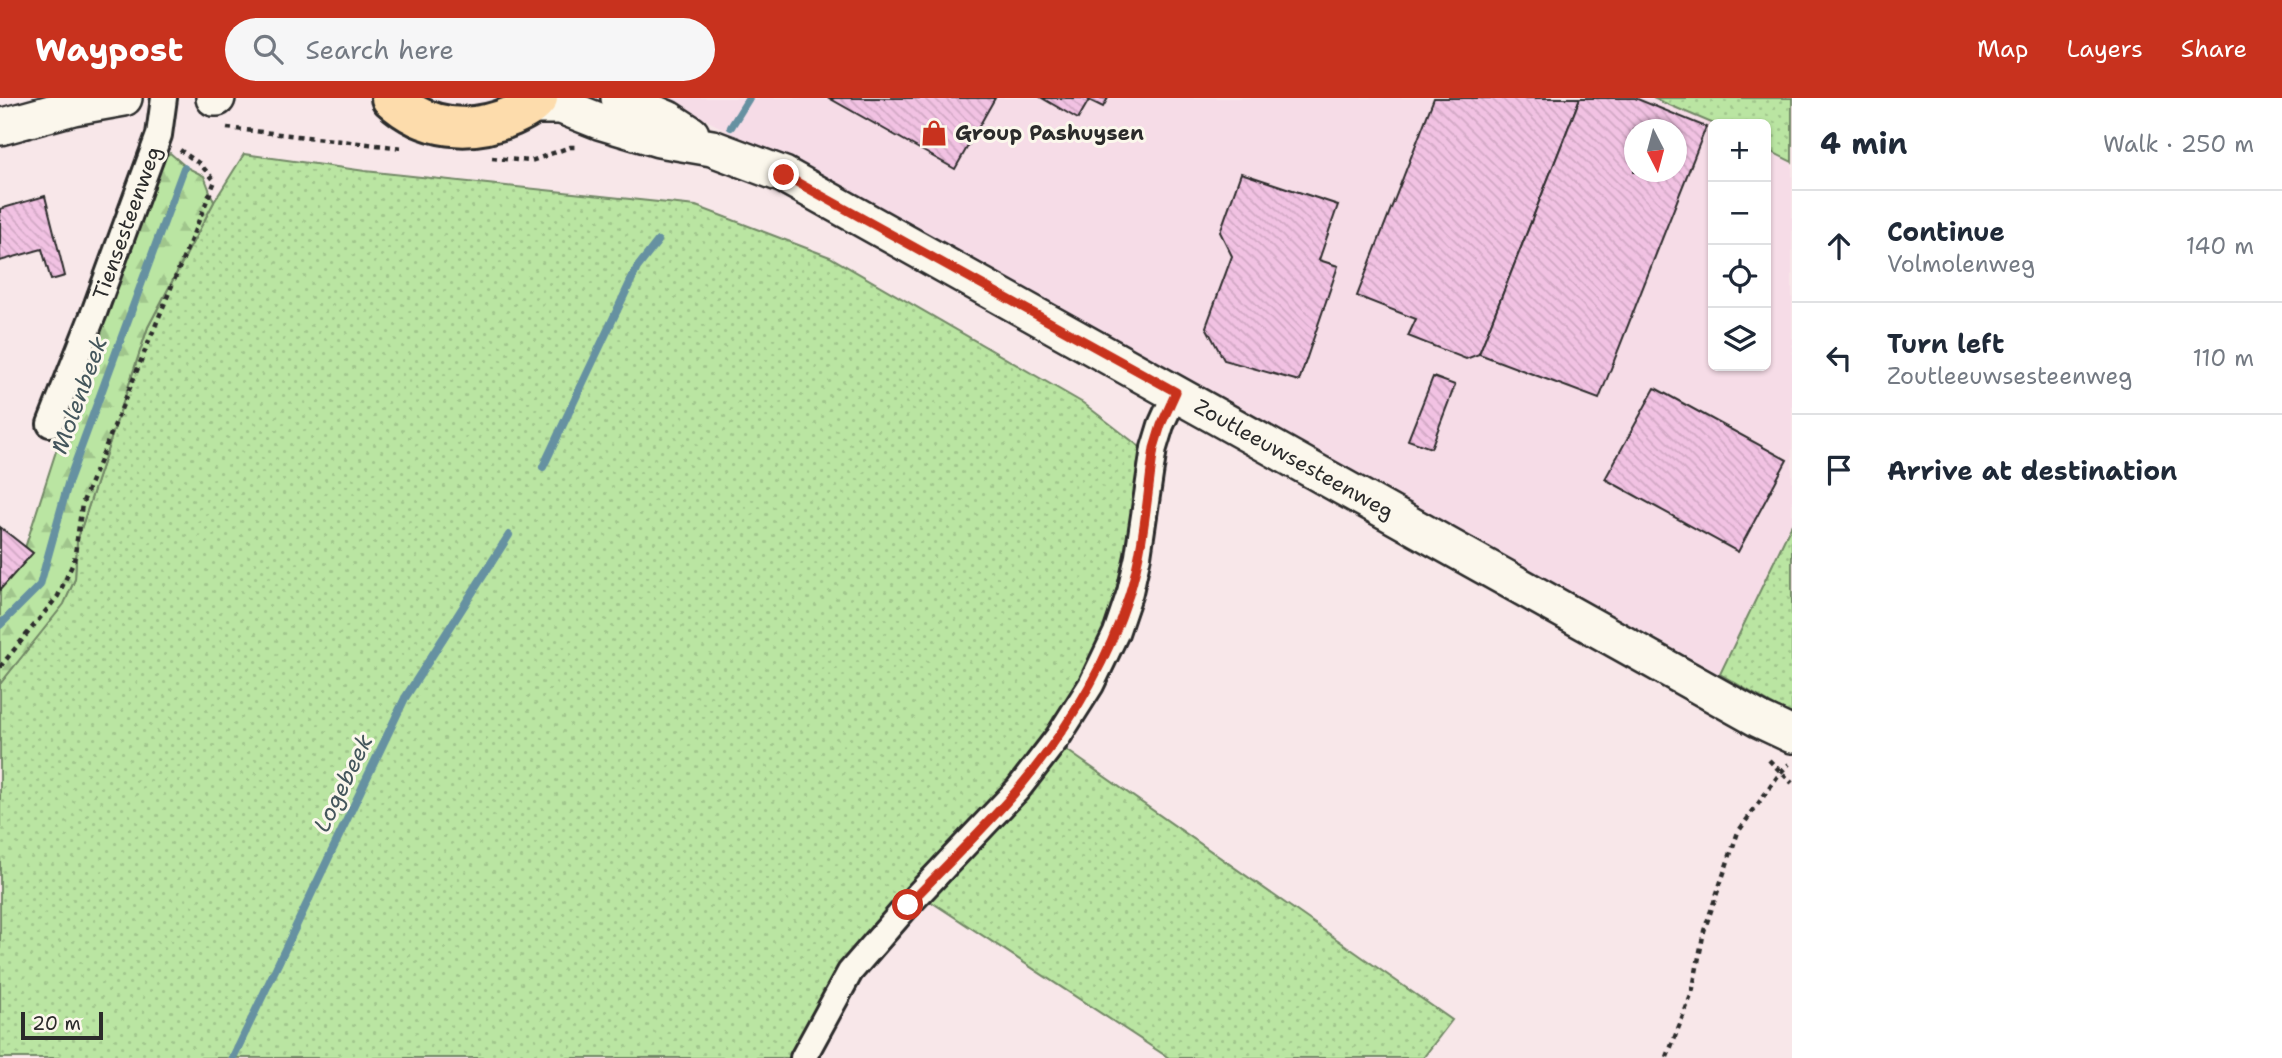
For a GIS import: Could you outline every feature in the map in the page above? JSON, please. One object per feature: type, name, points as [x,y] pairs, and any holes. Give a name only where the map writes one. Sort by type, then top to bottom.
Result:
[{"type":"main road","points":[[391,98],[430,123],[465,128],[501,121],[535,102]]},
{"type":"street","points":[[0,102],[14,98]]},
{"type":"street","points":[[0,127],[73,107],[124,98]]},
{"type":"street","name":"Tiensesteenweg","points":[[50,424],[159,135],[164,98]]},
{"type":"street","name":"Zoutleeuwsesteenweg","points":[[620,98],[668,119],[712,148]]},
{"type":"street","name":"Zoutleeuwsesteenweg","points":[[535,102],[561,106],[598,121],[659,139],[712,148],[784,175],[1760,720],[1792,734]]},
{"type":"street","points":[[803,1058],[850,972],[908,905],[1018,789],[1058,737],[1091,685],[1116,633],[1130,592],[1154,448],[1176,392]]},
{"type":"street","name":"Zoutleeuwsesteenweg","points":[[1760,720],[1792,748]]},
{"type":"path","points":[[0,667],[58,596],[74,561],[82,504],[215,181],[200,164],[159,135]]},
{"type":"path","points":[[1667,1057],[1692,993],[1704,932],[1738,832],[1780,773],[1792,761]]},
{"type":"shaded area","points":[[671,98],[1653,98],[1708,121],[1708,371],[1771,371],[1771,152],[1792,162],[1792,524],[1720,674],[1017,286],[682,107]]},
{"type":"green space","points":[[1653,98],[1792,98],[1792,162],[1771,152],[1771,119],[1708,119],[1708,121]]},
{"type":"green space","points":[[170,153],[186,167],[204,176],[214,202],[148,327],[77,541],[75,579],[64,604],[0,684],[0,586],[23,554],[101,311],[161,160]]},
{"type":"green space","points":[[244,154],[365,171],[696,206],[830,257],[1083,403],[1145,451],[1115,604],[1092,663],[1040,754],[914,889],[845,957],[811,1022],[797,1058],[0,1058],[0,684],[64,603],[75,579],[77,541],[148,327],[214,202]]},
{"type":"green space","points":[[1792,524],[1792,716],[1720,674]]},
{"type":"green space","points":[[1061,746],[1452,1020],[1423,1058],[1169,1058],[927,899]]},
{"type":"building","name":"Group Pashuysen","points":[[829,98],[995,98],[955,169]]},
{"type":"building","points":[[1042,98],[1108,98],[1103,107],[1089,100],[1078,119]]},
{"type":"building","points":[[1434,98],[1580,98],[1479,354],[1466,359],[1408,336],[1416,319],[1357,296]]},
{"type":"building","points":[[1580,98],[1635,98],[1686,119],[1624,119],[1624,182],[1684,182],[1599,399],[1479,354]]},
{"type":"building","points":[[1687,119],[1706,127],[1687,175]]},
{"type":"building","points":[[1241,173],[1338,205],[1319,260],[1338,266],[1299,381],[1224,360],[1206,327],[1232,256],[1220,232]]},
{"type":"building","points":[[45,196],[65,276],[51,280],[42,249],[0,261],[0,209]]},
{"type":"building","points":[[1433,377],[1455,385],[1431,448],[1408,440]]},
{"type":"building","points":[[1655,388],[1787,460],[1738,552],[1605,479]]},
{"type":"building","points":[[0,527],[33,553],[0,590]]},
{"type":"waterway","name":"Logebeek","points":[[731,127],[749,98]]},
{"type":"waterway","name":"Molenbeek","points":[[0,625],[40,585],[69,480],[184,168]]},
{"type":"waterway","name":"Logebeek","points":[[543,467],[637,268],[658,241]]},
{"type":"waterway","name":"Logebeek","points":[[233,1058],[405,698],[509,535]]},
{"type":"place","name":"Group Pashuysen","points":[[934,133]]},
{"type":"route","points":[[784,175],[1176,392],[1154,448],[1130,592],[1116,633],[1091,685],[1058,737],[1018,789],[908,905]]}]
